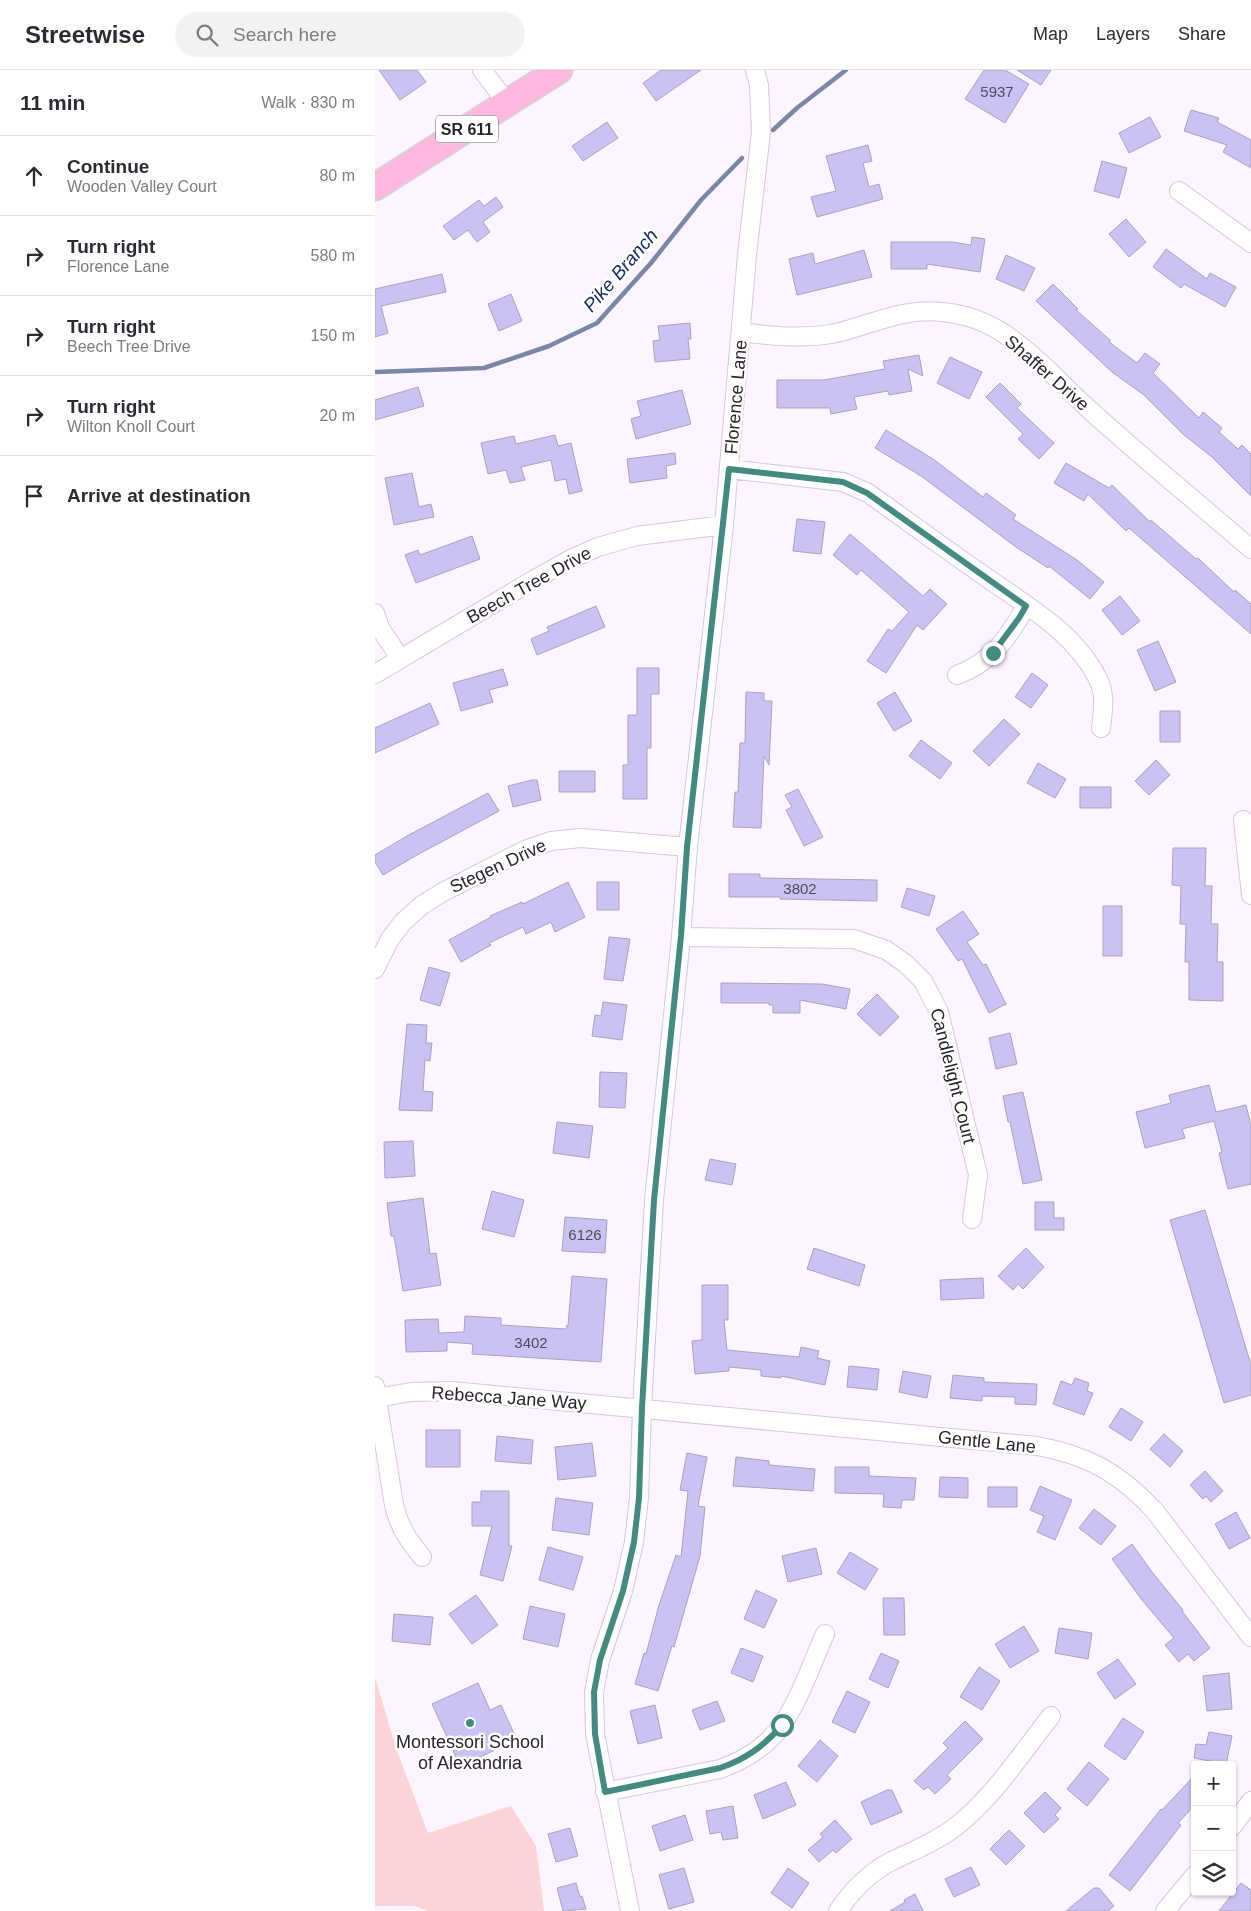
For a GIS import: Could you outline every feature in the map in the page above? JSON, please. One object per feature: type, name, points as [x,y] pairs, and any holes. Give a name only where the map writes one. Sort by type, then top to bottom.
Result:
[{"type":"main road","name":"SR 611","points":[[375,187],[559,70]]},
{"type":"street","points":[[482,70],[507,104]]},
{"type":"street","name":"Florence Lane","points":[[630,1911],[595,1734],[594,1692],[600,1660],[623,1591],[634,1542],[639,1498],[642,1408],[654,1200],[681,936],[687,847],[724,525],[747,255],[761,132],[759,85],[755,70]]},
{"type":"street","points":[[1179,191],[1251,243]]},
{"type":"street","name":"Shaffer Drive","points":[[741,332],[783,337],[813,336],[849,330],[896,314],[921,311],[941,311],[965,315],[989,324],[1019,345],[1094,414],[1251,548]]},
{"type":"street","points":[[729,469],[832,480],[858,487],[1065,635],[1088,662],[1102,690],[1104,702],[1101,728]]},
{"type":"street","name":"Beech Tree Drive","points":[[375,674],[535,579],[598,546],[637,536],[724,525]]},
{"type":"street","points":[[957,675],[973,669],[993,653],[1026,606]]},
{"type":"street","points":[[375,613],[381,628],[400,658]]},
{"type":"street","points":[[1243,820],[1251,895]]},
{"type":"street","name":"Stegen Drive","points":[[375,969],[390,939],[403,922],[422,905],[443,892],[538,845],[565,838],[581,838],[687,847]]},
{"type":"street","name":"Candlelight Court","points":[[681,936],[854,939],[886,950],[906,964],[923,981],[939,1012],[978,1176],[972,1218]]},
{"type":"street","name":"Rebecca Jane Way","points":[[376,1392],[451,1391],[642,1408]]},
{"type":"street","points":[[376,1392],[393,1506],[404,1534],[422,1557]]},
{"type":"street","name":"Gentle Lane","points":[[642,1408],[1037,1446],[1086,1458],[1123,1480],[1144,1499],[1251,1636]]},
{"type":"street","points":[[605,1792],[720,1768],[738,1762],[755,1752],[770,1740],[782,1725],[792,1708],[825,1634]]},
{"type":"street","points":[[838,1911],[865,1880],[879,1869],[935,1841],[973,1812],[1051,1716]]},
{"type":"street","points":[[1236,1822],[1251,1801]]},
{"type":"street","points":[[1165,1911],[1191,1880]]},
{"type":"shaded area","points":[[375,1677],[396,1748],[428,1833],[511,1806],[536,1846],[544,1911],[428,1911],[415,1906],[375,1906]]},
{"type":"building","points":[[379,70],[417,70],[426,82],[400,100]]},
{"type":"building","points":[[661,70],[701,70],[656,101],[643,83]]},
{"type":"building","points":[[984,70],[1005,70],[1029,84],[1005,123],[965,99]]},
{"type":"building","points":[[1017,70],[1051,70],[1041,85]]},
{"type":"building","points":[[1191,110],[1219,118],[1217,122],[1251,140],[1251,168],[1223,152],[1227,145],[1184,131]]},
{"type":"building","points":[[1150,117],[1161,137],[1129,153],[1119,133]]},
{"type":"building","points":[[607,122],[618,138],[583,161],[572,146]]},
{"type":"building","points":[[868,145],[872,161],[863,163],[869,187],[879,184],[883,199],[817,217],[811,197],[836,191],[826,156]]},
{"type":"building","points":[[1102,161],[1127,168],[1119,198],[1094,191]]},
{"type":"building","points":[[496,197],[503,207],[483,222],[490,232],[477,242],[468,230],[454,240],[443,226],[479,200],[484,206]]},
{"type":"building","points":[[1126,219],[1146,242],[1129,257],[1109,234]]},
{"type":"building","points":[[972,237],[985,239],[980,272],[927,264],[927,269],[891,269],[891,242],[952,242],[971,245]]},
{"type":"building","points":[[1166,249],[1207,279],[1210,273],[1236,287],[1225,307],[1184,284],[1181,288],[1153,267]]},
{"type":"building","points":[[864,250],[872,277],[797,295],[789,259],[813,253],[815,264]]},
{"type":"building","points":[[1006,255],[1035,268],[1024,291],[996,279]]},
{"type":"building","points":[[442,274],[446,292],[381,306],[388,333],[375,337],[375,289]]},
{"type":"building","points":[[1053,284],[1078,309],[1076,310],[1110,340],[1109,342],[1137,363],[1145,353],[1160,364],[1153,373],[1199,418],[1203,412],[1222,428],[1219,432],[1238,449],[1242,445],[1251,454],[1251,496],[1212,457],[1184,435],[1144,395],[1112,372],[1036,301]]},
{"type":"building","points":[[511,294],[522,321],[499,331],[488,304]]},
{"type":"building","points":[[690,323],[691,339],[688,339],[690,359],[655,362],[653,341],[660,340],[658,326]]},
{"type":"building","points":[[919,355],[923,376],[908,369],[912,391],[889,395],[888,391],[854,397],[857,409],[831,414],[830,408],[777,408],[777,380],[824,380],[885,369],[883,361]]},
{"type":"building","points":[[950,357],[982,372],[969,399],[937,383]]},
{"type":"building","points":[[1000,383],[1021,404],[1017,408],[1054,443],[1039,459],[1018,439],[1023,434],[986,397]]},
{"type":"building","points":[[418,387],[424,406],[375,420],[375,400]]},
{"type":"building","points":[[682,390],[691,424],[636,439],[631,419],[641,416],[637,401]]},
{"type":"building","points":[[886,430],[933,459],[983,497],[986,493],[1016,515],[1013,519],[1077,560],[1104,582],[1090,599],[1049,566],[1048,568],[1016,547],[921,476],[875,448]]},
{"type":"building","points":[[555,435],[558,446],[571,443],[582,491],[569,494],[566,479],[555,481],[551,460],[521,467],[525,480],[510,483],[506,470],[488,474],[481,443],[514,436],[516,444]]},
{"type":"building","points":[[675,453],[676,464],[666,466],[667,478],[630,483],[627,459]]},
{"type":"building","points":[[1066,463],[1109,488],[1112,485],[1150,522],[1151,520],[1196,559],[1198,558],[1234,592],[1235,590],[1251,604],[1251,634],[1129,528],[1126,531],[1088,494],[1084,501],[1054,483]]},
{"type":"building","points":[[412,473],[419,507],[431,504],[434,517],[394,525],[385,478]]},
{"type":"building","points":[[797,519],[825,522],[821,554],[793,551]]},
{"type":"building","points":[[850,534],[923,596],[930,589],[947,604],[923,630],[917,625],[886,673],[867,661],[888,629],[892,631],[909,612],[861,570],[857,575],[833,555]]},
{"type":"building","points":[[472,536],[480,559],[416,583],[405,555],[418,550],[420,555]]},
{"type":"building","points":[[1120,596],[1140,621],[1122,635],[1102,610]]},
{"type":"building","points":[[596,606],[605,627],[537,655],[531,639],[549,631],[547,627]]},
{"type":"building","points":[[1158,641],[1176,682],[1155,691],[1137,650]]},
{"type":"building","points":[[637,668],[659,668],[659,694],[651,694],[651,748],[647,748],[647,799],[623,799],[623,765],[628,765],[628,715],[637,715]]},
{"type":"building","points":[[503,669],[508,685],[489,690],[493,702],[461,711],[453,683]]},
{"type":"building","points":[[1032,673],[1048,685],[1031,708],[1015,697]]},
{"type":"building","points":[[746,692],[764,693],[764,701],[772,701],[769,765],[764,756],[761,828],[733,827],[735,792],[738,792],[740,743],[745,743]]},
{"type":"building","points":[[895,692],[912,721],[894,731],[877,703]]},
{"type":"building","points":[[430,703],[439,724],[375,753],[375,728]]},
{"type":"building","points":[[1160,711],[1180,711],[1180,742],[1160,742]]},
{"type":"building","points":[[1004,719],[1020,734],[989,766],[973,751]]},
{"type":"building","points":[[921,740],[952,763],[940,779],[909,756]]},
{"type":"building","points":[[1156,760],[1170,775],[1149,795],[1135,781]]},
{"type":"building","points":[[1038,763],[1066,779],[1055,798],[1027,783]]},
{"type":"building","points":[[559,771],[595,771],[595,792],[559,792]]},
{"type":"building","points":[[537,780],[541,800],[513,807],[508,786]]},
{"type":"building","points":[[1080,787],[1111,787],[1111,808],[1080,808]]},
{"type":"building","points":[[798,789],[823,837],[804,846],[786,810],[792,807],[785,795]]},
{"type":"building","points":[[488,793],[499,811],[383,875],[375,862],[375,855]]},
{"type":"building","points":[[1173,848],[1206,848],[1205,886],[1212,886],[1211,924],[1218,924],[1217,962],[1223,962],[1223,1001],[1189,1000],[1189,962],[1185,962],[1186,924],[1180,924],[1181,886],[1172,885]]},
{"type":"building","points":[[729,874],[760,874],[760,878],[877,880],[877,901],[729,897]]},
{"type":"building","points":[[568,882],[585,917],[555,932],[551,922],[526,934],[523,927],[489,943],[491,945],[461,962],[449,940],[490,916],[522,902],[523,904]]},
{"type":"building","points":[[597,882],[619,882],[619,910],[597,910]]},
{"type":"building","points":[[907,888],[935,896],[929,916],[901,907]]},
{"type":"building","points":[[1103,906],[1122,906],[1122,956],[1103,956]]},
{"type":"building","points":[[963,911],[979,934],[967,942],[983,965],[986,964],[1006,1004],[989,1013],[962,959],[958,961],[936,929]]},
{"type":"building","points":[[609,937],[630,939],[623,981],[604,979]]},
{"type":"building","points":[[429,967],[450,973],[440,1006],[420,1000]]},
{"type":"building","points":[[721,983],[822,984],[850,989],[846,1009],[800,1000],[800,1013],[773,1013],[773,1005],[769,1005],[769,1003],[721,1003]]},
{"type":"building","points":[[877,994],[899,1017],[880,1036],[857,1014]]},
{"type":"building","points":[[603,1002],[627,1005],[622,1040],[592,1036],[595,1015],[601,1016]]},
{"type":"building","points":[[407,1024],[427,1025],[426,1043],[432,1043],[430,1061],[425,1060],[423,1091],[433,1092],[432,1111],[399,1110]]},
{"type":"building","points":[[1010,1033],[1017,1064],[996,1069],[989,1038]]},
{"type":"building","points":[[600,1072],[627,1073],[625,1108],[599,1107]]},
{"type":"building","points":[[1209,1085],[1216,1112],[1246,1105],[1251,1126],[1251,1184],[1228,1189],[1219,1153],[1222,1152],[1214,1121],[1182,1129],[1185,1138],[1145,1148],[1136,1112],[1171,1103],[1169,1095]]},
{"type":"building","points":[[1023,1092],[1042,1180],[1023,1184],[1003,1096]]},
{"type":"building","points":[[557,1122],[593,1126],[589,1158],[553,1153]]},
{"type":"building","points":[[413,1141],[415,1176],[385,1178],[384,1142]]},
{"type":"building","points":[[710,1159],[736,1164],[732,1185],[705,1180]]},
{"type":"building","points":[[492,1191],[524,1200],[514,1237],[482,1229]]},
{"type":"building","points":[[423,1198],[430,1254],[436,1253],[441,1285],[403,1291],[394,1236],[391,1236],[387,1203]]},
{"type":"building","points":[[1035,1202],[1054,1202],[1054,1218],[1064,1218],[1064,1230],[1035,1230]]},
{"type":"building","points":[[1205,1210],[1251,1365],[1251,1395],[1224,1403],[1170,1220]]},
{"type":"building","points":[[565,1217],[607,1220],[605,1253],[562,1251]]},
{"type":"building","points":[[814,1248],[865,1265],[859,1286],[807,1269]]},
{"type":"building","points":[[1026,1248],[1044,1267],[1023,1289],[1018,1284],[1013,1290],[998,1276]]},
{"type":"building","points":[[572,1276],[607,1279],[601,1362],[472,1354],[473,1344],[447,1342],[447,1351],[406,1352],[405,1320],[438,1319],[439,1333],[464,1332],[465,1316],[501,1318],[501,1325],[566,1329],[568,1326]]},
{"type":"building","points":[[983,1278],[984,1298],[941,1300],[940,1280]]},
{"type":"building","points":[[702,1285],[728,1285],[728,1320],[724,1320],[727,1350],[799,1357],[801,1347],[819,1351],[817,1358],[830,1361],[825,1385],[781,1376],[781,1378],[761,1376],[761,1370],[729,1367],[729,1371],[695,1374],[692,1341],[702,1340]]},
{"type":"building","points":[[849,1366],[879,1369],[877,1390],[847,1387]]},
{"type":"building","points":[[903,1371],[931,1376],[927,1398],[899,1392]]},
{"type":"building","points":[[953,1375],[984,1378],[984,1382],[1037,1384],[1036,1405],[1015,1404],[1015,1397],[982,1396],[982,1401],[950,1398]]},
{"type":"building","points":[[1075,1378],[1089,1383],[1087,1391],[1093,1393],[1084,1415],[1053,1404],[1061,1381],[1072,1385]]},
{"type":"building","points":[[1121,1408],[1143,1422],[1131,1441],[1109,1427]]},
{"type":"building","points":[[426,1430],[460,1430],[460,1467],[426,1467]]},
{"type":"building","points":[[1164,1434],[1183,1451],[1170,1467],[1150,1449]]},
{"type":"building","points":[[497,1436],[533,1440],[531,1464],[495,1461]]},
{"type":"building","points":[[592,1443],[596,1476],[558,1480],[555,1447]]},
{"type":"building","points":[[687,1453],[707,1457],[698,1506],[705,1507],[700,1556],[674,1647],[672,1646],[658,1691],[635,1684],[676,1555],[681,1557],[688,1491],[680,1490]]},
{"type":"building","points":[[736,1457],[769,1461],[769,1465],[815,1469],[813,1491],[733,1486]]},
{"type":"building","points":[[835,1467],[869,1467],[869,1476],[916,1478],[914,1500],[902,1500],[901,1508],[883,1507],[884,1494],[835,1493]]},
{"type":"building","points":[[1205,1471],[1223,1491],[1211,1502],[1206,1496],[1203,1499],[1190,1485]]},
{"type":"building","points":[[940,1477],[968,1478],[968,1498],[939,1497]]},
{"type":"building","points":[[1040,1486],[1072,1500],[1055,1540],[1037,1532],[1044,1516],[1030,1510]]},
{"type":"building","points":[[988,1487],[1017,1487],[1017,1507],[988,1507]]},
{"type":"building","points":[[481,1491],[509,1491],[509,1546],[512,1546],[503,1581],[480,1575],[492,1526],[472,1526],[472,1502],[481,1502]]},
{"type":"building","points":[[556,1498],[593,1503],[589,1535],[552,1530]]},
{"type":"building","points":[[1094,1509],[1116,1526],[1101,1545],[1079,1528]]},
{"type":"building","points":[[1236,1512],[1250,1538],[1229,1549],[1215,1524]]},
{"type":"building","points":[[1132,1544],[1210,1648],[1194,1661],[1188,1654],[1179,1662],[1165,1645],[1174,1638],[1142,1600],[1112,1559]]},
{"type":"building","points":[[548,1547],[583,1557],[573,1590],[539,1580]]},
{"type":"building","points":[[816,1548],[822,1574],[788,1582],[782,1556]]},
{"type":"building","points":[[850,1552],[878,1569],[865,1590],[837,1573]]},
{"type":"building","points":[[756,1590],[777,1600],[764,1628],[744,1619]]},
{"type":"building","points":[[476,1595],[498,1625],[472,1644],[449,1614]]},
{"type":"building","points":[[883,1598],[904,1598],[905,1635],[884,1635]]},
{"type":"building","points":[[530,1606],[565,1614],[558,1647],[523,1639]]},
{"type":"building","points":[[394,1614],[433,1617],[430,1645],[392,1641]]},
{"type":"building","points":[[1024,1626],[1039,1651],[1010,1668],[995,1644]]},
{"type":"building","points":[[1059,1628],[1092,1633],[1088,1659],[1055,1653]]},
{"type":"building","points":[[741,1648],[763,1656],[753,1682],[731,1673]]},
{"type":"building","points":[[881,1653],[899,1661],[888,1688],[869,1679]]},
{"type":"building","points":[[1118,1659],[1136,1684],[1115,1699],[1097,1673]]},
{"type":"building","points":[[979,1667],[1000,1681],[982,1710],[960,1697]]},
{"type":"building","points":[[1229,1673],[1232,1709],[1207,1711],[1203,1676]]},
{"type":"building","points":[[478,1683],[490,1710],[501,1705],[517,1740],[460,1766],[432,1704]]},
{"type":"building","points":[[847,1691],[870,1702],[855,1733],[832,1722]]},
{"type":"building","points":[[717,1701],[725,1721],[700,1730],[692,1710]]},
{"type":"building","points":[[655,1705],[662,1738],[638,1744],[630,1711]]},
{"type":"building","points":[[1123,1718],[1144,1732],[1125,1760],[1104,1746]]},
{"type":"building","points":[[965,1721],[983,1739],[947,1775],[951,1779],[935,1794],[928,1787],[924,1790],[914,1781],[948,1748],[943,1743]]},
{"type":"building","points":[[1209,1732],[1232,1736],[1227,1761],[1210,1761],[1194,1758],[1196,1744],[1206,1745]]},
{"type":"building","points":[[820,1740],[838,1756],[817,1782],[798,1766]]},
{"type":"building","points":[[1089,1762],[1109,1779],[1087,1806],[1067,1789]]},
{"type":"building","points":[[1191,1779],[1191,1809],[1178,1823],[1181,1825],[1130,1891],[1109,1875],[1162,1810]]},
{"type":"building","points":[[786,1782],[796,1805],[763,1819],[754,1795]]},
{"type":"building","points":[[887,1790],[892,1790],[902,1812],[871,1825],[861,1802]]},
{"type":"building","points":[[1045,1792],[1061,1808],[1055,1815],[1059,1819],[1044,1833],[1024,1813]]},
{"type":"building","points":[[733,1806],[738,1838],[723,1840],[721,1832],[710,1834],[706,1811]]},
{"type":"building","points":[[685,1815],[693,1840],[660,1851],[652,1826]]},
{"type":"building","points":[[835,1820],[852,1839],[836,1853],[833,1850],[819,1862],[808,1850],[823,1837],[820,1834]]},
{"type":"building","points":[[570,1828],[578,1856],[556,1862],[548,1834]]},
{"type":"building","points":[[1009,1830],[1025,1846],[1006,1865],[990,1849]]},
{"type":"building","points":[[971,1867],[980,1885],[954,1897],[945,1879]]},
{"type":"building","points":[[684,1868],[694,1902],[669,1909],[659,1875]]},
{"type":"building","points":[[788,1868],[809,1883],[792,1908],[771,1893]]},
{"type":"building","points":[[576,1883],[586,1909],[563,1911],[557,1888]]},
{"type":"building","points":[[1241,1883],[1251,1890],[1251,1911],[1219,1911],[1231,1896],[1236,1896],[1236,1889]]},
{"type":"building","points":[[1094,1888],[1099,1888],[1114,1906],[1108,1911],[1066,1911]]},
{"type":"building","points":[[915,1894],[923,1911],[890,1911],[905,1902],[904,1900]]},
{"type":"waterway","name":"Pike Branch","points":[[773,130],[797,108],[846,70]]},
{"type":"waterway","name":"Pike Branch","points":[[375,372],[484,368],[549,346],[597,323],[651,263],[701,200],[742,158]]},
{"type":"place","name":"Montessori School of Alexandria","points":[[470,1723]]},
{"type":"route","points":[[782,1725],[770,1740],[738,1762],[720,1768],[605,1792],[595,1734],[593,1714],[594,1692],[600,1660],[623,1591],[634,1542],[639,1498],[642,1408],[654,1200],[681,936],[687,847],[729,469],[832,480],[858,487],[867,493],[1026,606],[993,653]]}]
